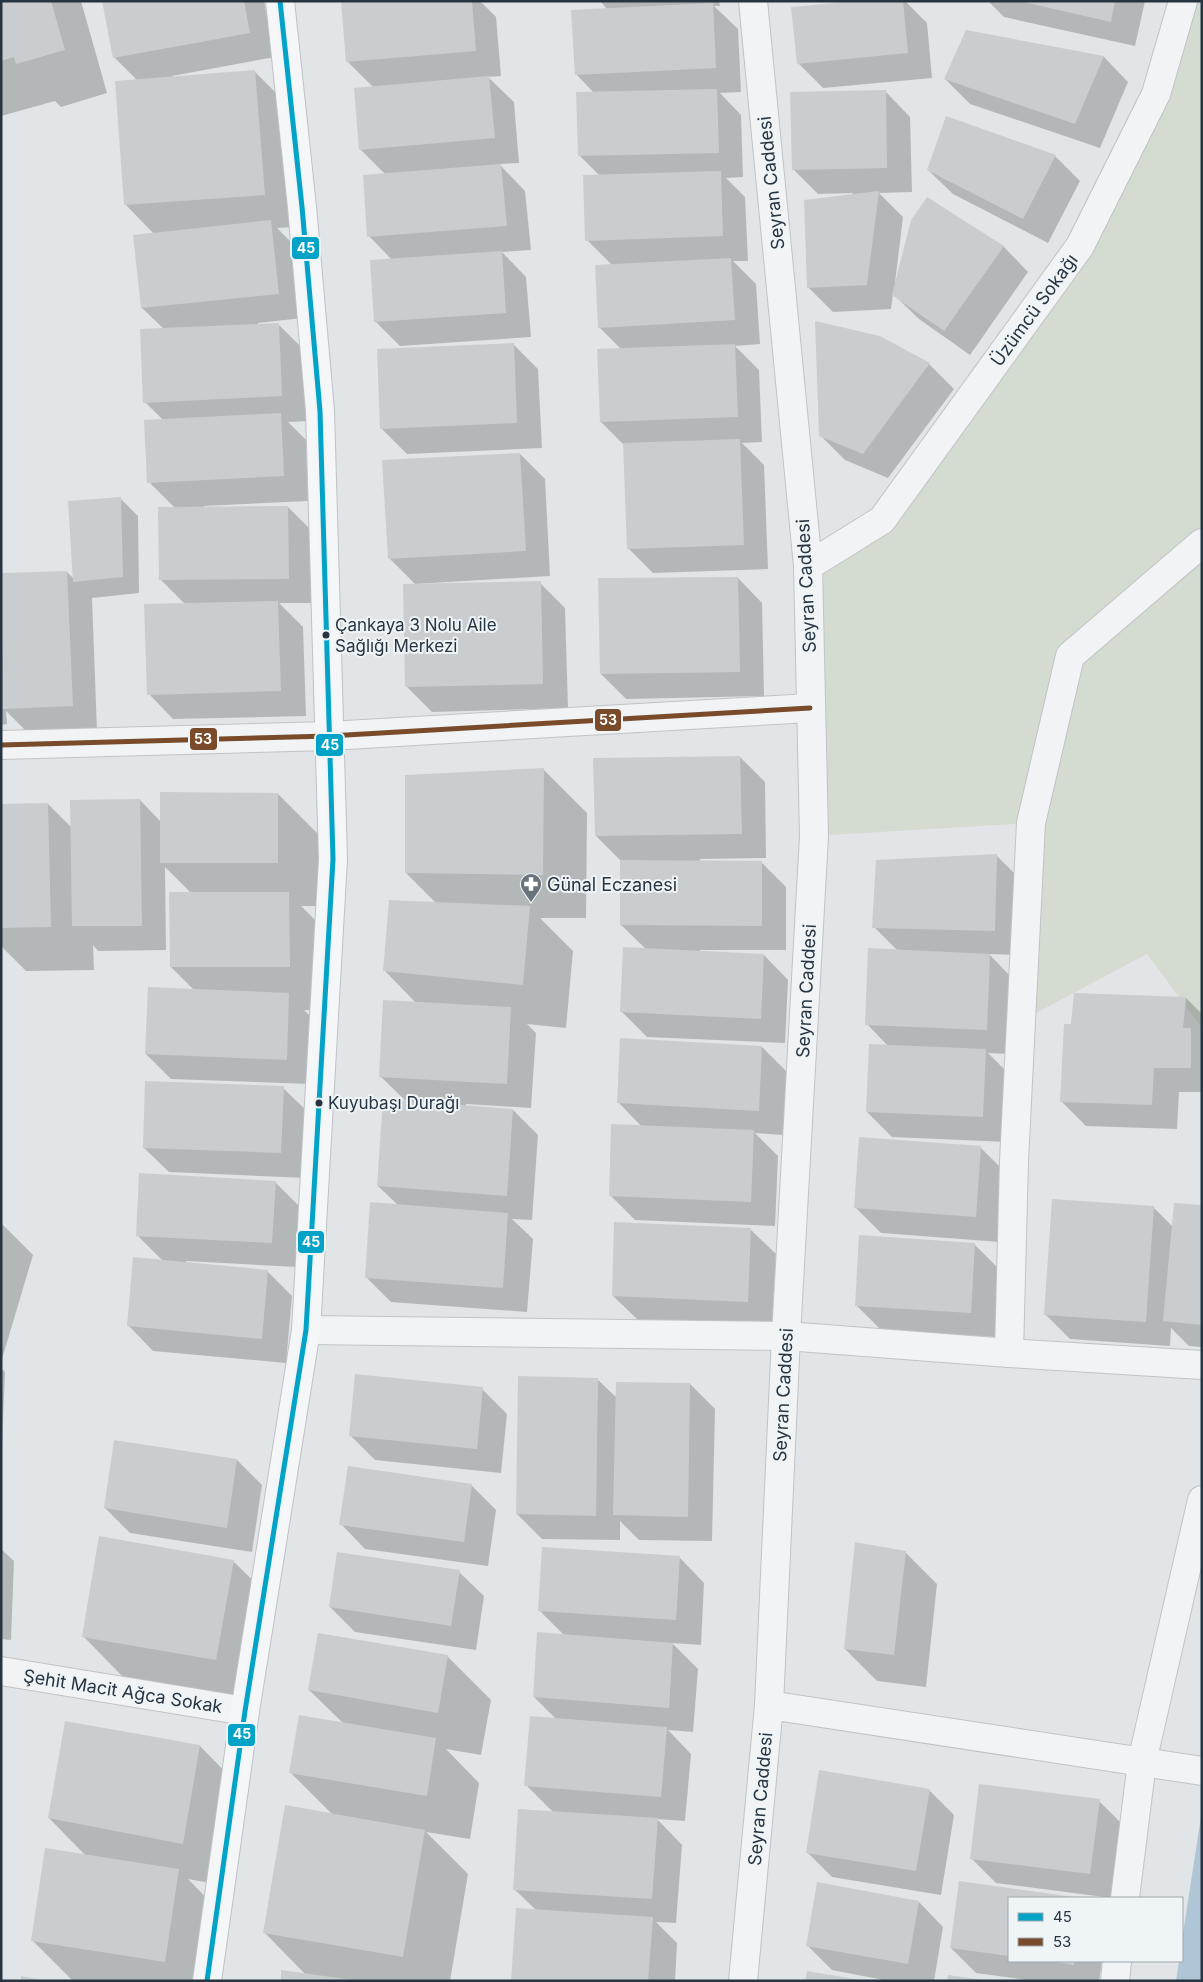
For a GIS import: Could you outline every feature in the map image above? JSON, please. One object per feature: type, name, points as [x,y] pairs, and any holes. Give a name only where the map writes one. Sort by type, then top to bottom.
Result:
[{"type":"main road","points":[[206,1981],[245,1711],[306,1330],[333,860],[320,411],[301,197],[280,1]]},
{"type":"street","name":"Seyran Caddesi","points":[[743,1981],[769,1706],[786,1336],[814,836],[808,566],[753,1]]},
{"type":"street","name":"Üzümcü Sokağı","points":[[808,566],[882,520],[1080,246],[1156,94],[1183,1]]},
{"type":"street","points":[[1009,1353],[1014,1161],[1031,823],[1070,656],[1202,542]]},
{"type":"street","points":[[1,745],[329,736],[810,708]]},
{"type":"street","points":[[306,1330],[786,1336],[1202,1365]]},
{"type":"street","points":[[1125,1897],[1142,1762],[1202,1500]]},
{"type":"street","name":"Şehit Macit Ağca Sokak","points":[[1,1671],[245,1711]]},
{"type":"street","points":[[769,1706],[1202,1771]]},
{"type":"street","points":[[1115,1981],[1117,1962]]},
{"type":"shaded area","points":[[1183,1],[1202,1],[1202,1028],[1147,954],[1021,1021],[1031,823],[814,836],[808,566],[882,520],[1080,246]]},
{"type":"water","points":[[1202,1810],[1202,1981],[1176,1981],[1179,1962],[1183,1962],[1183,1934]]},
{"type":"building","points":[[1,1],[51,1],[65,50],[16,64],[14,57],[1,61]]},
{"type":"building","points":[[102,1],[244,1],[250,33],[113,58]]},
{"type":"building","points":[[341,1],[472,1],[476,51],[346,62]]},
{"type":"building","points":[[856,1],[903,1],[908,53],[797,64],[791,7]]},
{"type":"building","points":[[1019,1],[1115,1],[1111,22]]},
{"type":"building","points":[[713,3],[716,68],[575,75],[571,10]]},
{"type":"building","points":[[966,30],[1104,56],[1075,124],[944,79]]},
{"type":"building","points":[[255,70],[265,195],[124,205],[115,81]]},
{"type":"building","points":[[489,76],[495,138],[359,150],[354,88]]},
{"type":"building","points":[[717,89],[719,153],[578,156],[576,92]]},
{"type":"building","points":[[886,90],[887,168],[792,170],[790,92]]},
{"type":"building","points":[[946,116],[1056,155],[1023,219],[927,170]]},
{"type":"building","points":[[501,164],[507,226],[367,237],[363,175]]},
{"type":"building","points":[[721,171],[723,236],[585,241],[583,175]]},
{"type":"building","points":[[879,191],[867,285],[807,288],[804,200]]},
{"type":"building","points":[[927,197],[1004,246],[944,331],[892,295],[911,220]]},
{"type":"building","points":[[271,220],[279,294],[141,308],[133,235]]},
{"type":"building","points":[[502,251],[506,313],[374,322],[370,260]]},
{"type":"building","points":[[731,258],[735,320],[598,328],[595,265]]},
{"type":"building","points":[[815,321],[880,336],[930,363],[863,454],[819,436]]},
{"type":"building","points":[[279,323],[282,396],[143,403],[140,329]]},
{"type":"building","points":[[514,343],[517,423],[380,429],[377,349]]},
{"type":"building","points":[[735,344],[738,417],[600,422],[597,349]]},
{"type":"building","points":[[281,413],[284,476],[147,483],[144,420]]},
{"type":"building","points":[[740,439],[744,545],[627,549],[623,443]]},
{"type":"building","points":[[520,453],[526,551],[388,559],[382,460]]},
{"type":"building","points":[[121,497],[123,577],[73,582],[68,501]]},
{"type":"building","points":[[288,506],[289,579],[159,580],[158,507]]},
{"type":"building","points":[[67,571],[73,706],[3,709],[1,573]]},
{"type":"building","points":[[738,577],[740,672],[600,674],[598,578]]},
{"type":"building","points":[[541,581],[543,684],[405,687],[403,584]]},
{"type":"building","points":[[278,601],[281,691],[147,695],[144,604]]},
{"type":"building","points":[[740,756],[742,834],[595,836],[593,758]]},
{"type":"building","points":[[544,768],[543,875],[405,873],[405,775]]},
{"type":"building","points":[[160,792],[278,793],[278,863],[160,863]]},
{"type":"building","points":[[140,799],[142,926],[72,926],[70,800]]},
{"type":"building","points":[[48,803],[51,927],[1,928],[1,804]]},
{"type":"building","points":[[997,854],[995,931],[872,928],[876,860]]},
{"type":"building","points":[[620,860],[762,861],[762,926],[620,925]]},
{"type":"building","points":[[169,892],[289,892],[290,967],[170,967]]},
{"type":"building","points":[[389,900],[530,906],[523,985],[383,971]]},
{"type":"building","points":[[623,947],[764,954],[761,1019],[620,1012]]},
{"type":"building","points":[[868,948],[990,954],[987,1030],[865,1025]]},
{"type":"building","points":[[148,987],[289,993],[287,1060],[145,1054]]},
{"type":"building","points":[[1074,993],[1186,997],[1183,1028],[1191,1028],[1191,1068],[1154,1068],[1152,1105],[1060,1102],[1064,1024],[1071,1024]]},
{"type":"building","points":[[383,1000],[511,1007],[507,1084],[379,1077]]},
{"type":"building","points":[[620,1038],[762,1046],[759,1111],[617,1103]]},
{"type":"building","points":[[869,1044],[986,1049],[983,1117],[866,1112]]},
{"type":"building","points":[[145,1081],[284,1086],[281,1153],[143,1148]]},
{"type":"building","points":[[383,1099],[513,1109],[507,1196],[377,1186]]},
{"type":"building","points":[[611,1124],[754,1130],[751,1202],[609,1196]]},
{"type":"building","points":[[859,1137],[981,1146],[976,1217],[854,1208]]},
{"type":"building","points":[[139,1173],[276,1181],[272,1243],[136,1236]]},
{"type":"building","points":[[1052,1199],[1154,1206],[1146,1322],[1044,1315]]},
{"type":"building","points":[[370,1202],[508,1213],[503,1288],[365,1278]]},
{"type":"building","points":[[1174,1203],[1202,1205],[1202,1325],[1163,1321]]},
{"type":"building","points":[[614,1222],[751,1228],[748,1302],[612,1296]]},
{"type":"building","points":[[859,1235],[975,1243],[971,1313],[855,1306]]},
{"type":"building","points":[[133,1257],[268,1270],[262,1339],[127,1326]]},
{"type":"building","points":[[355,1374],[483,1387],[477,1449],[349,1436]]},
{"type":"building","points":[[518,1376],[598,1378],[596,1516],[516,1514]]},
{"type":"building","points":[[616,1382],[690,1383],[688,1517],[613,1515]]},
{"type":"building","points":[[114,1440],[237,1459],[227,1528],[104,1508]]},
{"type":"building","points":[[348,1466],[472,1484],[464,1542],[339,1525]]},
{"type":"building","points":[[99,1536],[234,1560],[216,1660],[82,1637]]},
{"type":"building","points":[[855,1542],[906,1551],[894,1655],[844,1649]]},
{"type":"building","points":[[542,1547],[680,1556],[676,1620],[538,1611]]},
{"type":"building","points":[[337,1552],[460,1570],[451,1626],[329,1607]]},
{"type":"building","points":[[537,1632],[673,1643],[669,1708],[533,1697]]},
{"type":"building","points":[[318,1633],[448,1655],[438,1713],[308,1690]]},
{"type":"building","points":[[299,1715],[436,1738],[427,1796],[289,1773]]},
{"type":"building","points":[[530,1716],[667,1727],[661,1797],[524,1786]]},
{"type":"building","points":[[65,1721],[200,1745],[183,1844],[48,1818]]},
{"type":"building","points":[[819,1770],[930,1789],[916,1871],[806,1853]]},
{"type":"building","points":[[979,1784],[1100,1799],[1090,1874],[970,1859]]},
{"type":"building","points":[[285,1805],[425,1830],[403,1957],[263,1933]]},
{"type":"building","points":[[518,1809],[658,1818],[652,1899],[513,1890]]},
{"type":"building","points":[[45,1848],[179,1869],[165,1962],[31,1941]]},
{"type":"building","points":[[959,1881],[1074,1897],[1008,1897],[1008,1956],[950,1948]]},
{"type":"building","points":[[817,1882],[919,1901],[908,1964],[806,1946]]},
{"type":"building","points":[[516,1908],[653,1917],[648,1981],[511,1981]]},
{"type":"building","points":[[1056,1962],[1074,1962],[1074,1965]]},
{"type":"building","points":[[281,1970],[353,1980],[353,1981],[281,1981]]},
{"type":"building","points":[[807,1971],[861,1980],[861,1981],[805,1981]]},
{"type":"building","points":[[948,1975],[983,1980],[983,1981],[947,1981]]},
{"type":"building","points":[[21,1976],[42,1980],[42,1981],[21,1981]]},
{"type":"transit line","name":"45","points":[[207,1981],[245,1711],[306,1330],[333,859],[320,411],[302,207],[280,1]]},
{"type":"transit line","name":"53","points":[[1,745],[329,736],[810,708]]},
{"type":"place","name":"Çankaya 3 Nolu Aile Sağlığı Merkezi","points":[[326,635]]},
{"type":"place","name":"Günal Eczanesi","points":[[531,903]]},
{"type":"place","name":"Kuyubaşı Durağı","points":[[319,1103]]}]
